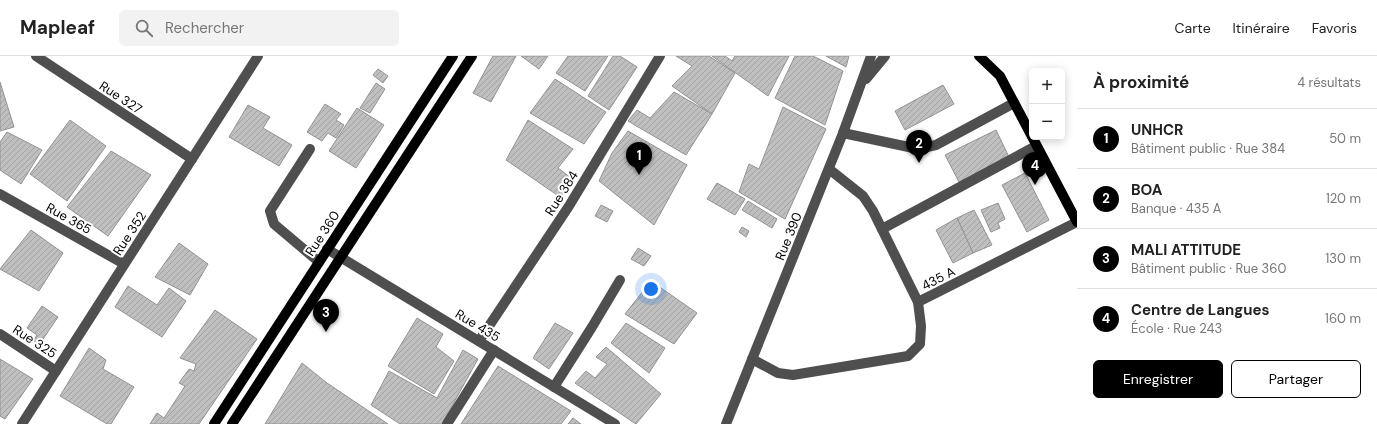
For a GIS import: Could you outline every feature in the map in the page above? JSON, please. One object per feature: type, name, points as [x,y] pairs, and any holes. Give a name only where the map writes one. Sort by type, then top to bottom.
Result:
[{"type":"main road","name":"Rue 360","points":[[214,424],[453,56]]},
{"type":"main road","points":[[232,424],[472,56]]},
{"type":"main road","points":[[979,56],[1000,76]]},
{"type":"main road","points":[[990,56],[1077,222]]},
{"type":"street","name":"Rue 327","points":[[36,56],[192,159]]},
{"type":"street","name":"Rue 352","points":[[22,424],[258,56]]},
{"type":"street","name":"Rue 384","points":[[479,341],[569,206],[660,56]]},
{"type":"street","name":"Rue 390","points":[[726,424],[843,134],[871,56]]},
{"type":"street","points":[[860,86],[885,56]]},
{"type":"street","points":[[843,134],[918,149],[936,145],[1014,103]]},
{"type":"street","points":[[882,229],[1036,146]]},
{"type":"street","points":[[310,149],[270,211],[274,224],[319,262]]},
{"type":"street","name":"435 A","points":[[829,169],[864,196],[873,211],[918,302],[1077,222]]},
{"type":"street","name":"Rue 365","points":[[0,194],[124,264]]},
{"type":"street","name":"Rue 435","points":[[327,249],[615,424]]},
{"type":"street","points":[[554,387],[620,280]]},
{"type":"street","points":[[752,359],[778,373],[793,375],[908,356],[920,344],[921,326],[918,302]]},
{"type":"street","name":"Rue 325","points":[[0,334],[56,371]]},
{"type":"street","points":[[447,424],[494,350]]},
{"type":"building","points":[[493,56],[516,56],[491,102],[473,93]]},
{"type":"building","points":[[521,56],[548,56],[539,69]]},
{"type":"building","points":[[568,56],[608,56],[585,91],[556,73]]},
{"type":"building","points":[[613,56],[620,56],[637,67],[609,110],[588,96]]},
{"type":"building","points":[[676,56],[709,56],[735,73],[712,114],[672,86],[692,66]]},
{"type":"building","points":[[712,56],[725,56],[732,61],[735,56],[789,56],[768,96]]},
{"type":"building","points":[[795,56],[813,56],[843,71],[825,125],[775,98]]},
{"type":"building","points":[[826,56],[849,56],[846,67]]},
{"type":"building","points":[[378,69],[388,76],[383,83],[373,75]]},
{"type":"building","points":[[555,79],[606,112],[584,144],[530,113]]},
{"type":"building","points":[[0,82],[14,127],[0,131]]},
{"type":"building","points":[[376,83],[385,89],[370,113],[360,108]]},
{"type":"building","points":[[943,85],[954,104],[905,130],[895,111]]},
{"type":"building","points":[[674,92],[712,114],[686,155],[628,121],[637,110],[650,118]]},
{"type":"building","points":[[325,104],[341,114],[336,120],[344,125],[336,138],[328,133],[322,141],[307,132]]},
{"type":"building","points":[[248,105],[270,117],[263,128],[292,145],[279,166],[229,137]]},
{"type":"building","points":[[783,107],[826,129],[785,219],[739,192],[749,164],[759,169]]},
{"type":"building","points":[[357,108],[384,125],[356,168],[329,151]]},
{"type":"building","points":[[70,120],[106,146],[67,201],[30,174]]},
{"type":"building","points":[[528,120],[573,149],[558,168],[575,181],[560,197],[506,160]]},
{"type":"building","points":[[996,130],[1009,157],[959,182],[945,155]]},
{"type":"building","points":[[628,131],[687,165],[654,225],[599,181],[612,153]]},
{"type":"building","points":[[7,132],[42,150],[21,184],[0,170],[0,142]]},
{"type":"building","points":[[111,151],[151,175],[108,236],[67,207]]},
{"type":"building","points":[[1025,173],[1049,220],[1027,232],[1002,185]]},
{"type":"building","points":[[717,183],[745,199],[735,215],[707,199]]},
{"type":"building","points":[[748,201],[777,219],[772,228],[742,210]]},
{"type":"building","points":[[998,203],[1005,219],[998,223],[1000,228],[991,232],[981,210]]},
{"type":"building","points":[[601,205],[613,211],[607,222],[595,216]]},
{"type":"building","points":[[974,210],[992,245],[973,253],[957,218]]},
{"type":"building","points":[[957,218],[973,253],[953,263],[936,230]]},
{"type":"building","points":[[742,227],[749,231],[746,237],[739,232]]},
{"type":"building","points":[[31,230],[63,253],[39,291],[0,269]]},
{"type":"building","points":[[179,243],[208,264],[190,295],[155,277]]},
{"type":"building","points":[[638,248],[651,256],[644,266],[631,259]]},
{"type":"building","points":[[651,281],[697,313],[674,344],[625,314]]},
{"type":"building","points":[[128,286],[157,305],[169,288],[186,301],[162,337],[115,307]]},
{"type":"building","points":[[42,306],[58,317],[39,345],[33,341],[37,335],[27,328]]},
{"type":"building","points":[[215,310],[257,339],[199,424],[150,424],[157,413],[164,418],[185,386],[179,383],[189,369],[194,371],[196,364],[180,358]]},
{"type":"building","points":[[417,318],[443,334],[436,347],[454,361],[434,394],[388,366]]},
{"type":"building","points":[[555,323],[573,333],[549,369],[533,358]]},
{"type":"building","points":[[626,323],[665,348],[649,373],[611,343]]},
{"type":"building","points":[[606,347],[661,394],[636,424],[575,383],[586,371],[595,378],[607,364],[596,357]]},
{"type":"building","points":[[89,348],[106,360],[103,369],[134,387],[111,424],[107,424],[60,396]]},
{"type":"building","points":[[463,350],[478,359],[442,424],[400,424],[371,405],[389,371],[437,398]]},
{"type":"building","points":[[0,359],[33,379],[5,419],[0,416]]},
{"type":"building","points":[[302,363],[327,383],[388,424],[265,424]]},
{"type":"building","points":[[498,366],[571,411],[561,424],[461,424]]},
{"type":"building","points":[[573,418],[581,424],[568,424]]},
{"type":"place","name":"BOA","points":[[919,163]]},
{"type":"place","name":"UNHCR","points":[[639,175]]},
{"type":"place","name":"Centre de Langues","points":[[1035,185]]},
{"type":"place","name":"MALI ATTITUDE","points":[[326,332]]}]
